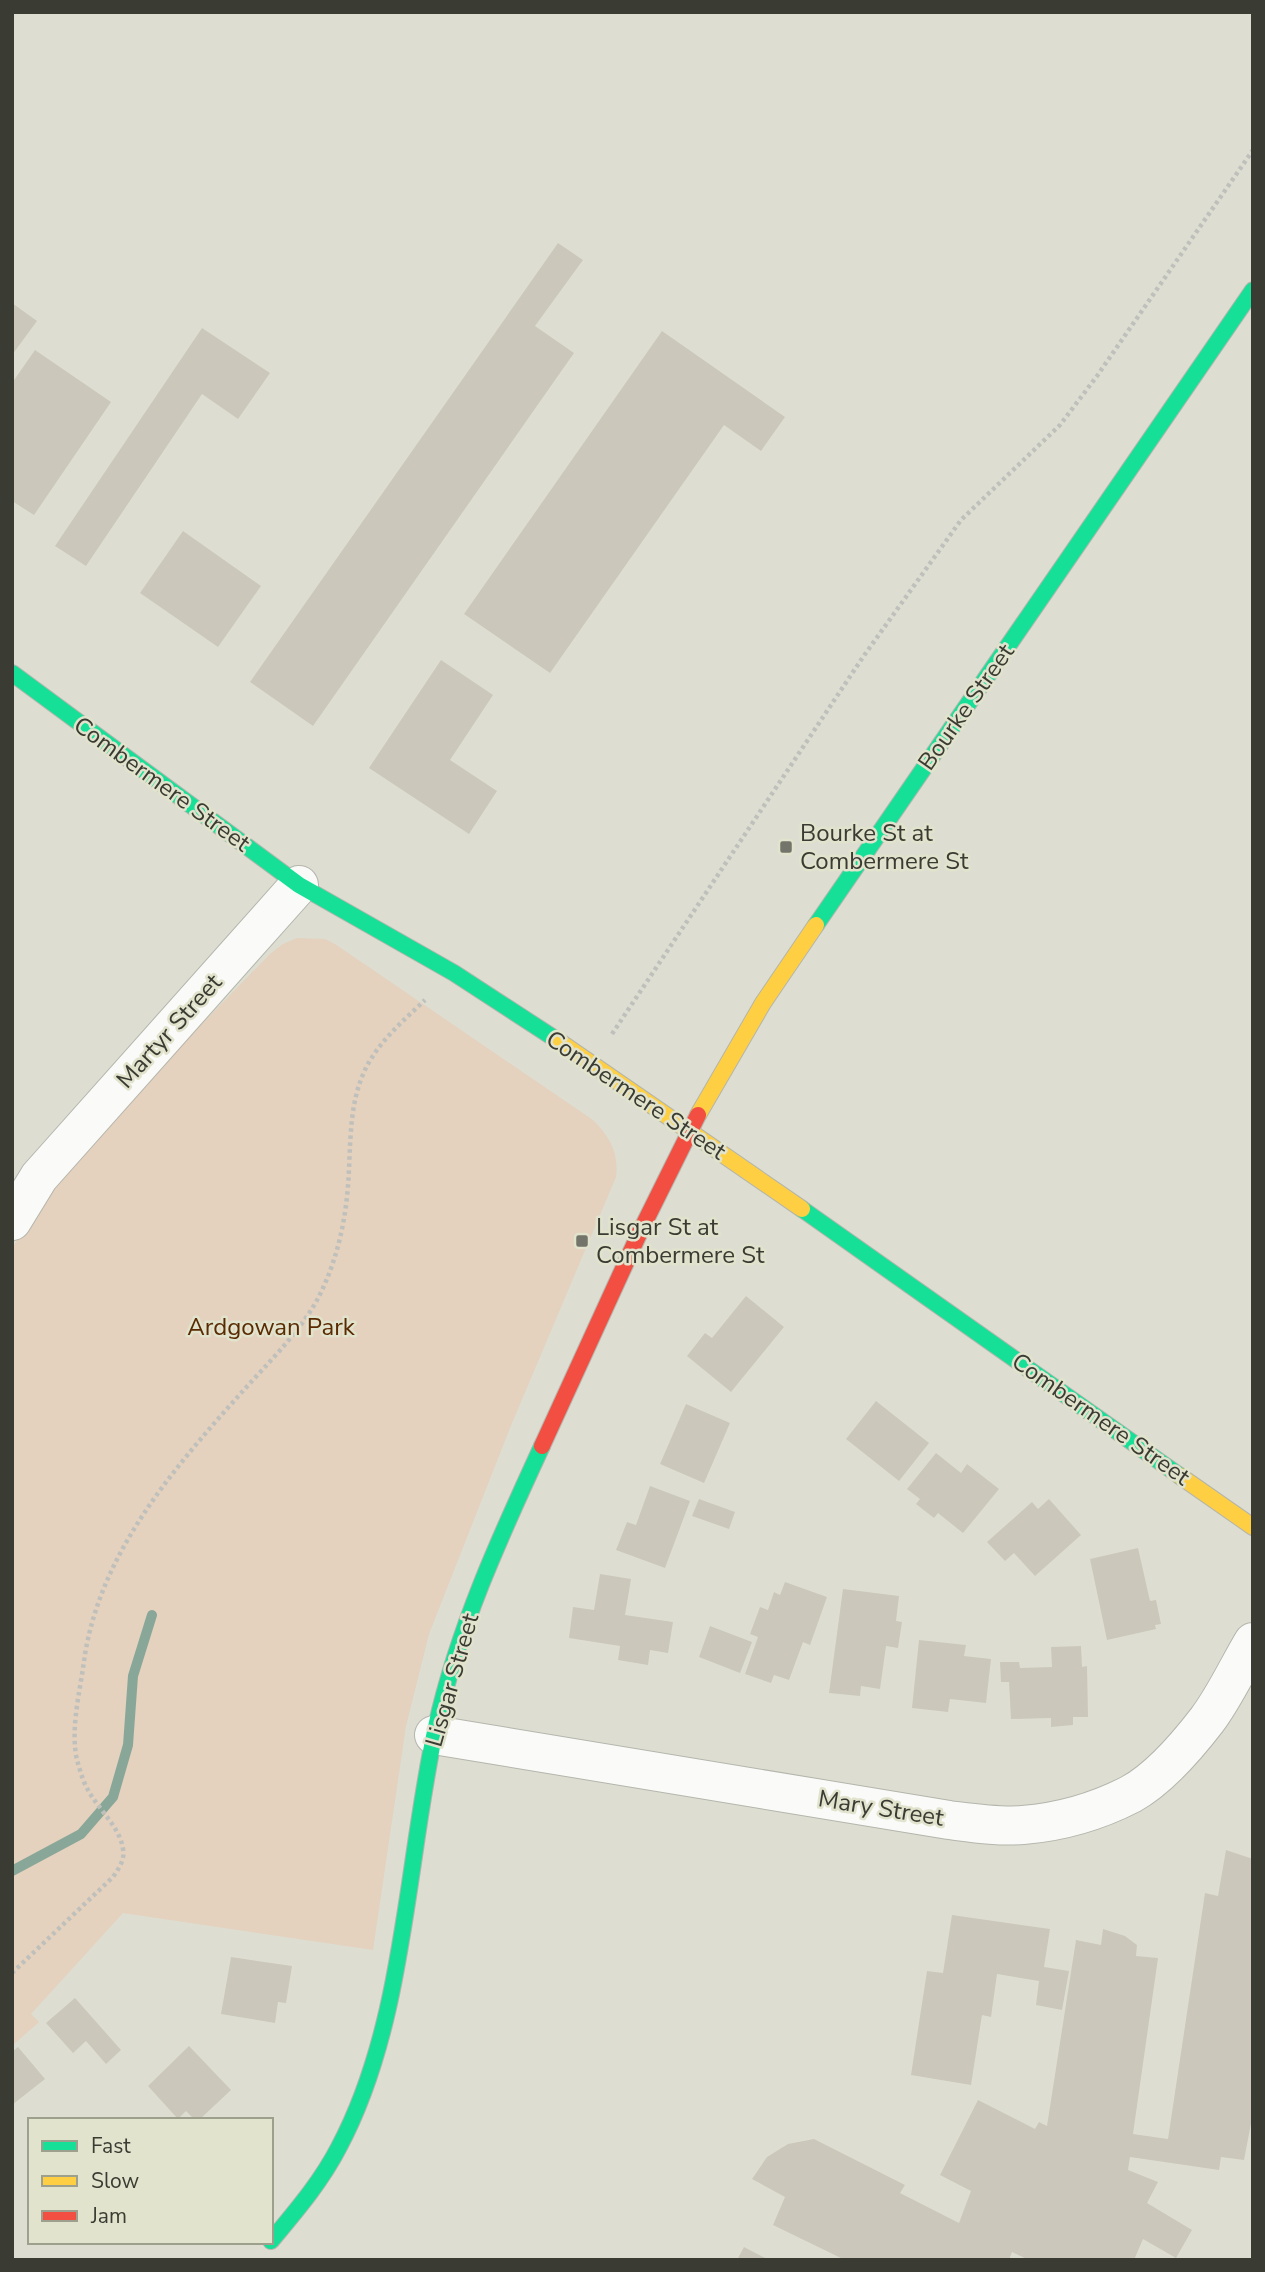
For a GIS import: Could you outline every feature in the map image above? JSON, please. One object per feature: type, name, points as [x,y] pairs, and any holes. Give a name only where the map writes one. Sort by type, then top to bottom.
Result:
[{"type":"street","name":"Bourke Street","points":[[689,1131],[727,1058],[763,1003],[1253,290]]},
{"type":"street","name":"Combermere Street","points":[[12,673],[299,885],[454,973],[593,1064],[851,1242],[1253,1527]]},
{"type":"street","name":"Martyr Street","points":[[12,1221],[26,1175],[299,885]]},
{"type":"street","name":"Lisgar Street","points":[[273,2239],[297,2212],[335,2157],[350,2127],[374,2064],[393,1982],[434,1735],[466,1625],[491,1562],[689,1131]]},
{"type":"street","name":"Mary Street","points":[[434,1735],[949,1820],[989,1825],[1022,1825],[1060,1819],[1096,1808],[1132,1793],[1160,1771],[1209,1718],[1253,1642]]},
{"type":"path","points":[[593,1064],[620,1019],[642,991],[863,657],[961,520],[1060,425],[1097,376],[1253,150]]},
{"type":"path","points":[[12,1973],[113,1877],[122,1863],[124,1849],[119,1837],[87,1789],[77,1759],[76,1733],[86,1648],[104,1588],[125,1543],[160,1490],[199,1439],[283,1346],[315,1304],[332,1266],[342,1228],[348,1188],[352,1117],[364,1071],[376,1050],[394,1030],[454,973]]},
{"type":"green space","name":"Ardgowan Park","points":[[297,938],[325,939],[335,944],[593,1120],[615,1153],[616,1177],[510,1428],[429,1634],[406,1726],[373,1950],[123,1913],[31,2014],[39,2022],[12,2046],[12,1248],[53,1187],[108,1120],[271,953]]},
{"type":"building","points":[[558,243],[583,260],[535,326],[574,353],[313,726],[250,682]]},
{"type":"building","points":[[12,303],[37,321],[12,355]]},
{"type":"building","points":[[202,328],[270,373],[238,419],[202,394],[86,566],[55,546]]},
{"type":"building","points":[[662,331],[785,417],[761,451],[724,425],[550,673],[464,614]]},
{"type":"building","points":[[35,350],[111,402],[34,515],[12,501],[12,383]]},
{"type":"building","points":[[183,531],[261,586],[218,647],[140,593]]},
{"type":"building","points":[[441,660],[493,695],[450,760],[497,791],[469,834],[369,768]]},
{"type":"building","points":[[746,1296],[784,1327],[731,1392],[687,1356],[705,1333],[712,1338]]},
{"type":"building","points":[[876,1401],[929,1443],[899,1481],[846,1439]]},
{"type":"building","points":[[686,1404],[730,1423],[704,1483],[660,1464]]},
{"type":"building","points":[[936,1453],[961,1473],[967,1464],[999,1489],[963,1533],[938,1513],[934,1518],[916,1504],[920,1499],[907,1489]]},
{"type":"building","points":[[650,1486],[690,1501],[665,1568],[616,1550],[627,1522],[636,1525]]},
{"type":"building","points":[[699,1499],[735,1512],[729,1529],[692,1516]]},
{"type":"building","points":[[1049,1499],[1081,1535],[1035,1576],[1014,1553],[1005,1561],[987,1542],[1032,1502],[1038,1509]]},
{"type":"building","points":[[1138,1548],[1150,1601],[1156,1600],[1161,1624],[1155,1625],[1156,1629],[1107,1640],[1090,1559]]},
{"type":"building","points":[[600,1574],[631,1579],[625,1615],[673,1622],[668,1653],[650,1650],[648,1665],[618,1660],[620,1646],[569,1638],[573,1607],[594,1610]]},
{"type":"building","points":[[785,1582],[827,1597],[810,1645],[803,1642],[789,1680],[774,1675],[771,1683],[745,1674],[758,1637],[750,1634],[760,1607],[768,1610],[774,1592],[780,1595]]},
{"type":"building","points":[[843,1589],[899,1596],[896,1621],[902,1622],[898,1648],[886,1646],[880,1689],[861,1686],[860,1696],[829,1693]]},
{"type":"building","points":[[710,1626],[752,1642],[740,1673],[699,1657]]},
{"type":"building","points":[[919,1640],[966,1645],[964,1656],[991,1659],[986,1703],[950,1699],[948,1712],[912,1708]]},
{"type":"building","points":[[1081,1646],[1082,1667],[1087,1666],[1088,1717],[1073,1717],[1073,1725],[1051,1727],[1051,1718],[1011,1719],[1009,1682],[1001,1682],[1000,1662],[1019,1662],[1020,1668],[1052,1667],[1051,1647]]},
{"type":"building","points":[[1226,1850],[1253,1859],[1253,2113],[1244,2160],[1221,2157],[1219,2170],[1130,2157],[1128,2170],[1158,2182],[1147,2203],[1192,2230],[1176,2258],[1143,2239],[1134,2260],[1029,2260],[1012,2252],[1009,2260],[845,2260],[773,2225],[785,2197],[752,2179],[767,2157],[788,2144],[814,2139],[905,2185],[900,2193],[959,2223],[971,2191],[940,2175],[978,2100],[1035,2129],[1039,2122],[1047,2126],[1076,1940],[1101,1945],[1103,1929],[1125,1936],[1137,1945],[1136,1956],[1158,1958],[1133,2134],[1168,2139],[1205,1893],[1218,1896]]},
{"type":"building","points":[[952,1915],[1050,1929],[1044,1967],[1069,1971],[1062,2010],[1036,2005],[1039,1981],[997,1974],[991,2017],[982,2015],[971,2085],[911,2075],[927,1971],[943,1973]]},
{"type":"building","points":[[231,1957],[292,1966],[286,2003],[278,2002],[275,2023],[221,2014]]},
{"type":"building","points":[[75,1998],[121,2050],[106,2064],[86,2041],[73,2053],[46,2023]]},
{"type":"building","points":[[189,2046],[231,2090],[201,2118],[193,2118],[186,2111],[177,2118],[148,2086]]},
{"type":"building","points":[[18,2047],[45,2079],[12,2105],[12,2052]]},
{"type":"building","points":[[744,2247],[769,2260],[737,2260]]},
{"type":"waterway","points":[[12,1871],[81,1834],[113,1797],[128,1745],[133,1676],[152,1615]]},
{"type":"traffic: fast","points":[[816,925],[1253,290]]},
{"type":"traffic: fast","points":[[12,673],[299,885],[454,973],[560,1042]]},
{"type":"traffic: fast","points":[[802,1209],[1180,1476]]},
{"type":"traffic: fast","points":[[273,2239],[324,2172],[361,2099],[378,2048],[391,1995],[426,1779],[445,1690],[481,1584],[542,1446]]},
{"type":"traffic: slow","points":[[698,1115],[763,1003],[816,925]]},
{"type":"traffic: slow","points":[[560,1042],[802,1209]]},
{"type":"traffic: slow","points":[[1180,1476],[1253,1527]]},
{"type":"traffic: jam","points":[[542,1446],[639,1234],[698,1115]]},
{"type":"place","name":"Bourke St at Combermere St","points":[[786,847]]},
{"type":"place","name":"Lisgar St at Combermere St","points":[[582,1241]]}]
